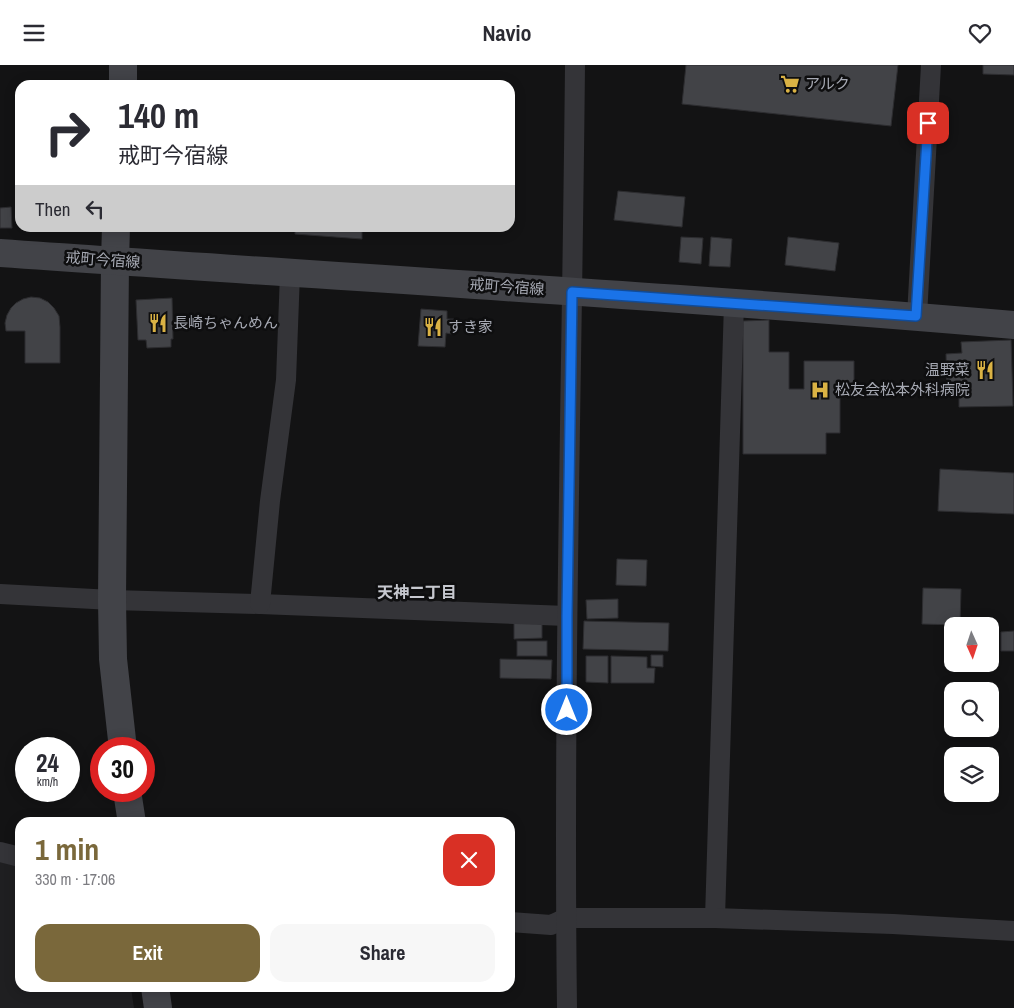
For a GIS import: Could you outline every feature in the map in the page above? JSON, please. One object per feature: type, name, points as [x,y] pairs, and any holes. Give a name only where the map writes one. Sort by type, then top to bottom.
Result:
[{"type":"street","points":[[123,80],[124,65]]},
{"type":"street","points":[[567,1008],[567,616],[575,65]]},
{"type":"street","points":[[916,316],[931,65]]},
{"type":"street","points":[[116,232],[112,600],[114,659],[122,737]]},
{"type":"street","name":"戒町今宿線","points":[[0,253],[734,303],[1014,325]]},
{"type":"street","points":[[260,603],[270,501],[286,380],[290,273]]},
{"type":"street","points":[[715,918],[734,303]]},
{"type":"street","points":[[0,594],[112,600],[260,603],[567,616]]},
{"type":"street","points":[[129,802],[131,817]]},
{"type":"street","points":[[0,852],[15,856]]},
{"type":"street","points":[[515,922],[551,925],[566,918],[715,918],[893,924],[1014,931]]},
{"type":"street","points":[[156,992],[158,1008]]},
{"type":"shaded area","points":[[0,856],[15,860],[15,992],[132,992],[134,1008],[0,1008]]},
{"type":"building","name":"アルク","points":[[686,65],[898,65],[891,126],[682,104]]},
{"type":"building","points":[[983,65],[1014,65],[1014,75],[983,74]]},
{"type":"building","points":[[618,191],[685,197],[682,227],[614,220]]},
{"type":"building","points":[[11,207],[12,228],[0,228],[0,208]]},
{"type":"building","points":[[295,232],[362,232],[362,239],[295,234]]},
{"type":"building","points":[[681,237],[703,238],[701,264],[679,262]]},
{"type":"building","points":[[711,237],[732,239],[730,267],[709,266]]},
{"type":"building","points":[[788,237],[839,243],[835,271],[785,265]]},
{"type":"building","points":[[31,297],[40,298],[48,302],[59,316],[60,363],[25,363],[25,331],[6,331],[5,323],[11,308],[23,299]]},
{"type":"building","points":[[172,298],[173,339],[171,339],[171,347],[147,348],[146,340],[138,340],[136,300]]},
{"type":"building","points":[[421,309],[447,311],[447,319],[454,319],[452,334],[446,333],[445,347],[418,346]]},
{"type":"building","points":[[769,320],[769,352],[789,352],[789,389],[804,389],[804,361],[854,361],[854,395],[840,395],[840,433],[826,433],[826,454],[743,454],[743,321]]},
{"type":"building","points":[[1011,340],[1013,406],[959,407],[959,391],[947,391],[946,354],[962,353],[961,342]]},
{"type":"building","points":[[940,469],[1014,473],[1014,514],[938,511]]},
{"type":"building","points":[[617,559],[647,560],[646,586],[616,585]]},
{"type":"building","points":[[923,588],[961,589],[960,617],[944,617],[944,625],[922,624]]},
{"type":"building","points":[[618,599],[618,618],[587,619],[586,600]]},
{"type":"building","points":[[542,619],[542,638],[514,639],[514,620]]},
{"type":"building","points":[[584,621],[669,623],[668,651],[583,649]]},
{"type":"building","points":[[1014,631],[1014,651],[1001,651],[1001,632]]},
{"type":"building","points":[[517,641],[547,641],[547,656],[517,656]]},
{"type":"building","points":[[651,655],[663,655],[663,667],[651,666]]},
{"type":"building","points":[[586,656],[608,656],[608,683],[586,682]]},
{"type":"building","points":[[611,656],[647,657],[647,668],[655,668],[654,683],[611,683]]},
{"type":"building","points":[[500,659],[552,660],[551,679],[500,678]]},
{"type":"place","name":"アルク","points":[[790,84]]},
{"type":"place","name":"長崎ちゃんめん","points":[[158,323]]},
{"type":"place","name":"すき家","points":[[433,327]]},
{"type":"place","name":"温野菜","points":[[985,370]]},
{"type":"place","name":"松友会松本外科病院","points":[[820,390]]},
{"type":"district","name":"天神二丁目","points":[[417,592]]},
{"type":"route","points":[[567,710],[572,292],[916,316],[928,123]]}]
